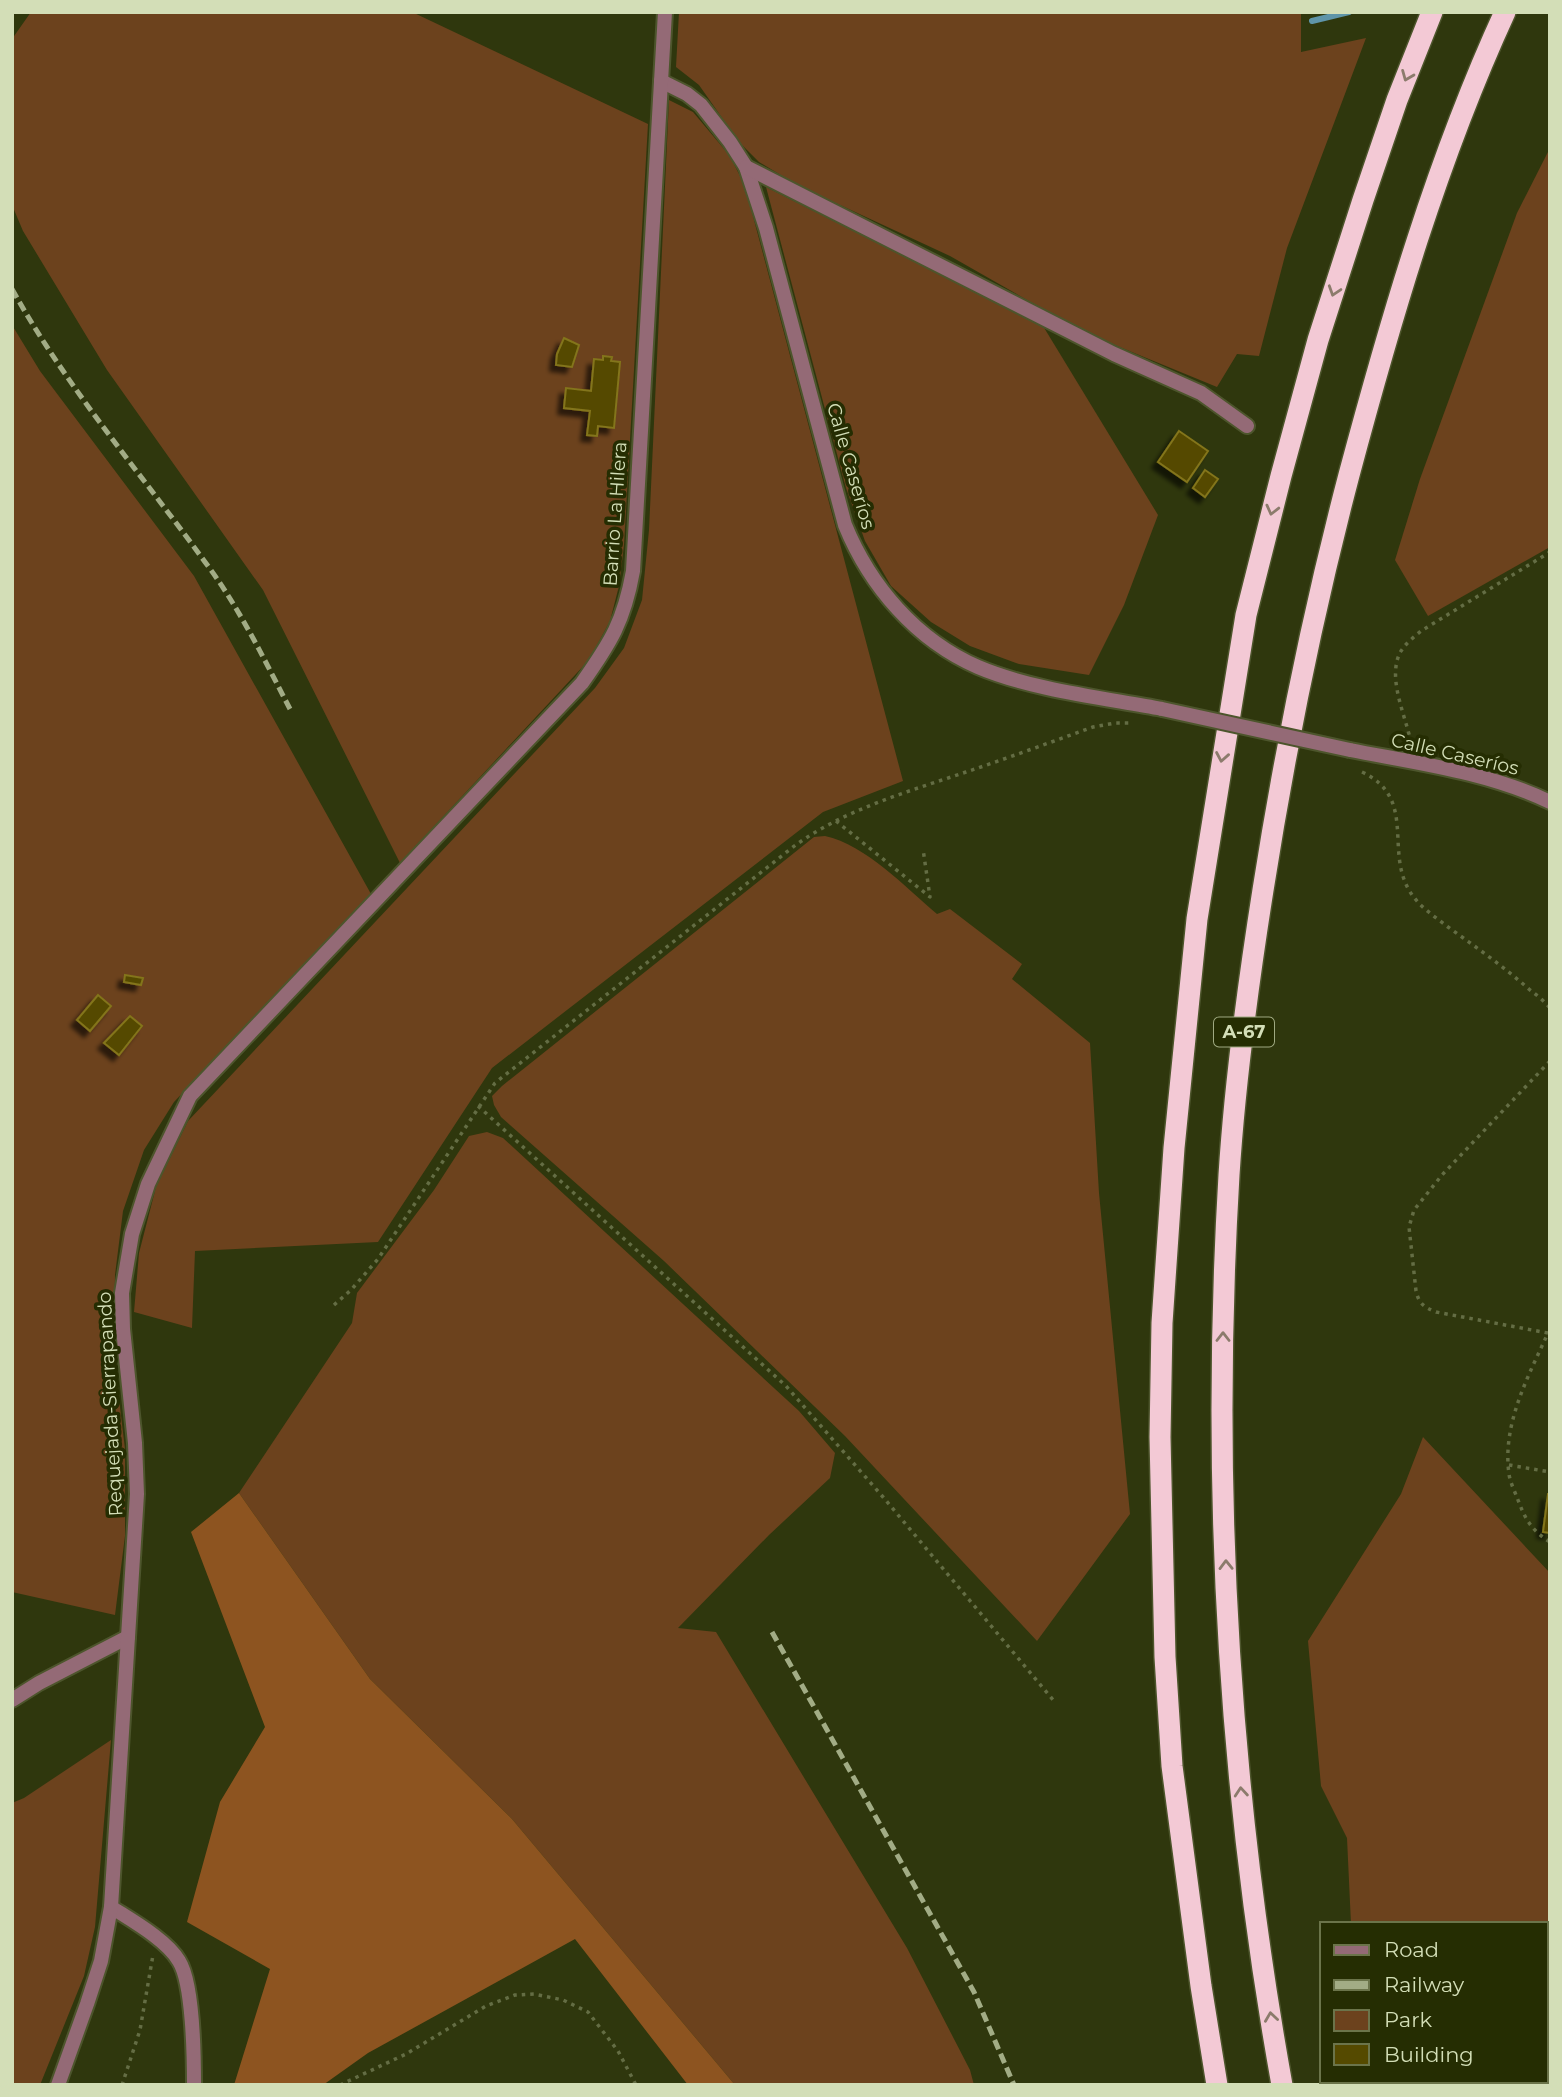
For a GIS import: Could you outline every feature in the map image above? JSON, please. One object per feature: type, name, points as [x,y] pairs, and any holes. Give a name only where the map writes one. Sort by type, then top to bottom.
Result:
[{"type":"highway","name":"A-67","points":[[1217,2085],[1172,1766],[1165,1657],[1160,1462],[1163,1323],[1172,1175],[1197,919],[1246,615],[1281,476],[1318,340],[1363,200],[1397,100],[1432,12]]},
{"type":"highway","name":"A-67","points":[[1282,2085],[1244,1818],[1227,1590],[1223,1327],[1230,1172],[1248,987],[1277,800],[1304,665],[1358,440],[1397,304],[1439,176],[1505,12]]},
{"type":"street","name":"Barrio La Hilera","points":[[360,919],[582,683],[620,625],[633,571],[664,12]]},
{"type":"street","name":"Calle Caseríos","points":[[661,81],[687,94],[701,105],[746,167],[766,228],[845,524],[876,582],[933,641],[977,666],[1026,682],[1506,784],[1550,802]]},
{"type":"street","name":"Calle Caseríos","points":[[746,167],[1114,354],[1201,393],[1247,426]]},
{"type":"street","name":"Requejada-Sierrapando","points":[[58,2085],[97,1972],[111,1907],[137,1494],[122,1293],[132,1234],[148,1184],[190,1097],[360,919]]},
{"type":"street","points":[[12,1700],[128,1637]]},
{"type":"street","points":[[111,1907],[156,1939],[180,1962],[194,2040],[194,2085]]},
{"type":"path","points":[[1413,763],[1395,674],[1402,648],[1421,631],[1550,552]]},
{"type":"path","points":[[334,1305],[351,1290],[390,1244],[495,1083],[813,832],[910,791],[1093,727],[1132,723]]},
{"type":"path","points":[[1354,769],[1373,777],[1390,797],[1399,824],[1401,870],[1411,894],[1430,913],[1505,967],[1550,1008]]},
{"type":"path","points":[[836,821],[930,897],[923,849]]},
{"type":"path","points":[[1550,1061],[1442,1175],[1414,1210],[1409,1227],[1416,1292],[1418,1301],[1424,1307],[1436,1312],[1548,1333],[1522,1389],[1508,1435],[1509,1475],[1523,1516],[1535,1533],[1550,1542]]},
{"type":"path","points":[[478,1106],[786,1386],[1054,1701]]},
{"type":"path","points":[[1509,1465],[1550,1472]]},
{"type":"path","points":[[122,2085],[140,2030],[156,1939]]},
{"type":"path","points":[[340,2085],[406,2054],[486,2006],[515,1995],[534,1994],[563,2000],[588,2012],[618,2051],[636,2085]]},
{"type":"green space","points":[[31,12],[412,12],[648,124],[624,545],[619,586],[610,621],[589,660],[400,863],[263,590],[107,370],[23,231],[12,205],[12,39]]},
{"type":"green space","points":[[679,12],[1301,12],[1301,52],[1366,38],[1287,248],[1259,356],[1237,354],[1217,387],[1083,332],[950,256],[799,186],[759,162],[739,142],[699,85],[676,67]]},
{"type":"green space","points":[[669,100],[693,112],[730,156],[745,186],[903,781],[823,812],[492,1068],[378,1242],[195,1251],[192,1328],[134,1312],[139,1253],[156,1187],[188,1121],[595,688],[624,648],[642,600],[649,530]]},
{"type":"green space","points":[[1550,148],[1550,547],[1428,616],[1395,560],[1420,479],[1517,213]]},
{"type":"green space","points":[[766,187],[1043,326],[1158,515],[1124,605],[1089,675],[1019,664],[970,646],[931,622],[891,586],[865,541],[846,488]]},
{"type":"green space","points":[[12,325],[40,371],[194,576],[371,894],[174,1102],[144,1150],[123,1211],[115,1275],[114,1357],[125,1449],[125,1536],[115,1615],[12,1592]]},
{"type":"green space","points":[[825,836],[855,848],[870,858],[937,914],[950,909],[1022,964],[1012,979],[1090,1043],[1099,1193],[1130,1514],[1037,1641],[845,1436],[664,1261],[501,1117],[494,1105],[492,1096],[502,1086],[814,837]]},
{"type":"green space","points":[[487,1132],[503,1138],[799,1411],[835,1453],[830,1478],[769,1535],[678,1628],[716,1632],[907,1948],[970,2070],[974,2085],[735,2085],[512,1819],[370,1679],[239,1493],[352,1323],[357,1293],[434,1190],[469,1136]]},
{"type":"green space","points":[[1423,1437],[1550,1573],[1550,2085],[1349,2085],[1548,2083],[1548,1922],[1351,1922],[1347,1838],[1321,1786],[1308,1641],[1401,1494]]},
{"type":"green space","points":[[111,1740],[95,1927],[84,1976],[40,2085],[12,2085],[12,1803],[24,1798]]},
{"type":"shaded area","points":[[239,1493],[370,1679],[512,1819],[735,2085],[688,2085],[575,1939],[368,2053],[323,2085],[234,2085],[270,1969],[187,1922],[220,1802],[265,1727],[191,1532]]},
{"type":"building","points":[[564,338],[579,345],[572,367],[556,365],[557,354]]},
{"type":"building","points":[[603,356],[620,362],[614,428],[598,426],[597,436],[587,435],[590,411],[564,408],[566,388],[591,391],[594,359],[603,360]]},
{"type":"building","points":[[1179,431],[1208,451],[1187,482],[1158,462]]},
{"type":"building","points":[[1205,470],[1218,479],[1205,497],[1193,488]]},
{"type":"building","points":[[125,975],[143,978],[141,985],[124,982]]},
{"type":"building","points":[[98,995],[111,1006],[90,1031],[77,1020]]},
{"type":"building","points":[[130,1016],[142,1026],[119,1055],[104,1043]]},
{"type":"building","points":[[1550,1494],[1550,1533],[1543,1532]]},
{"type":"waterway","points":[[1312,21],[1349,12]]},
{"type":"railway","points":[[12,289],[56,361],[229,597],[290,709]]},
{"type":"railway","points":[[772,1632],[974,1992],[1014,2085]]}]
